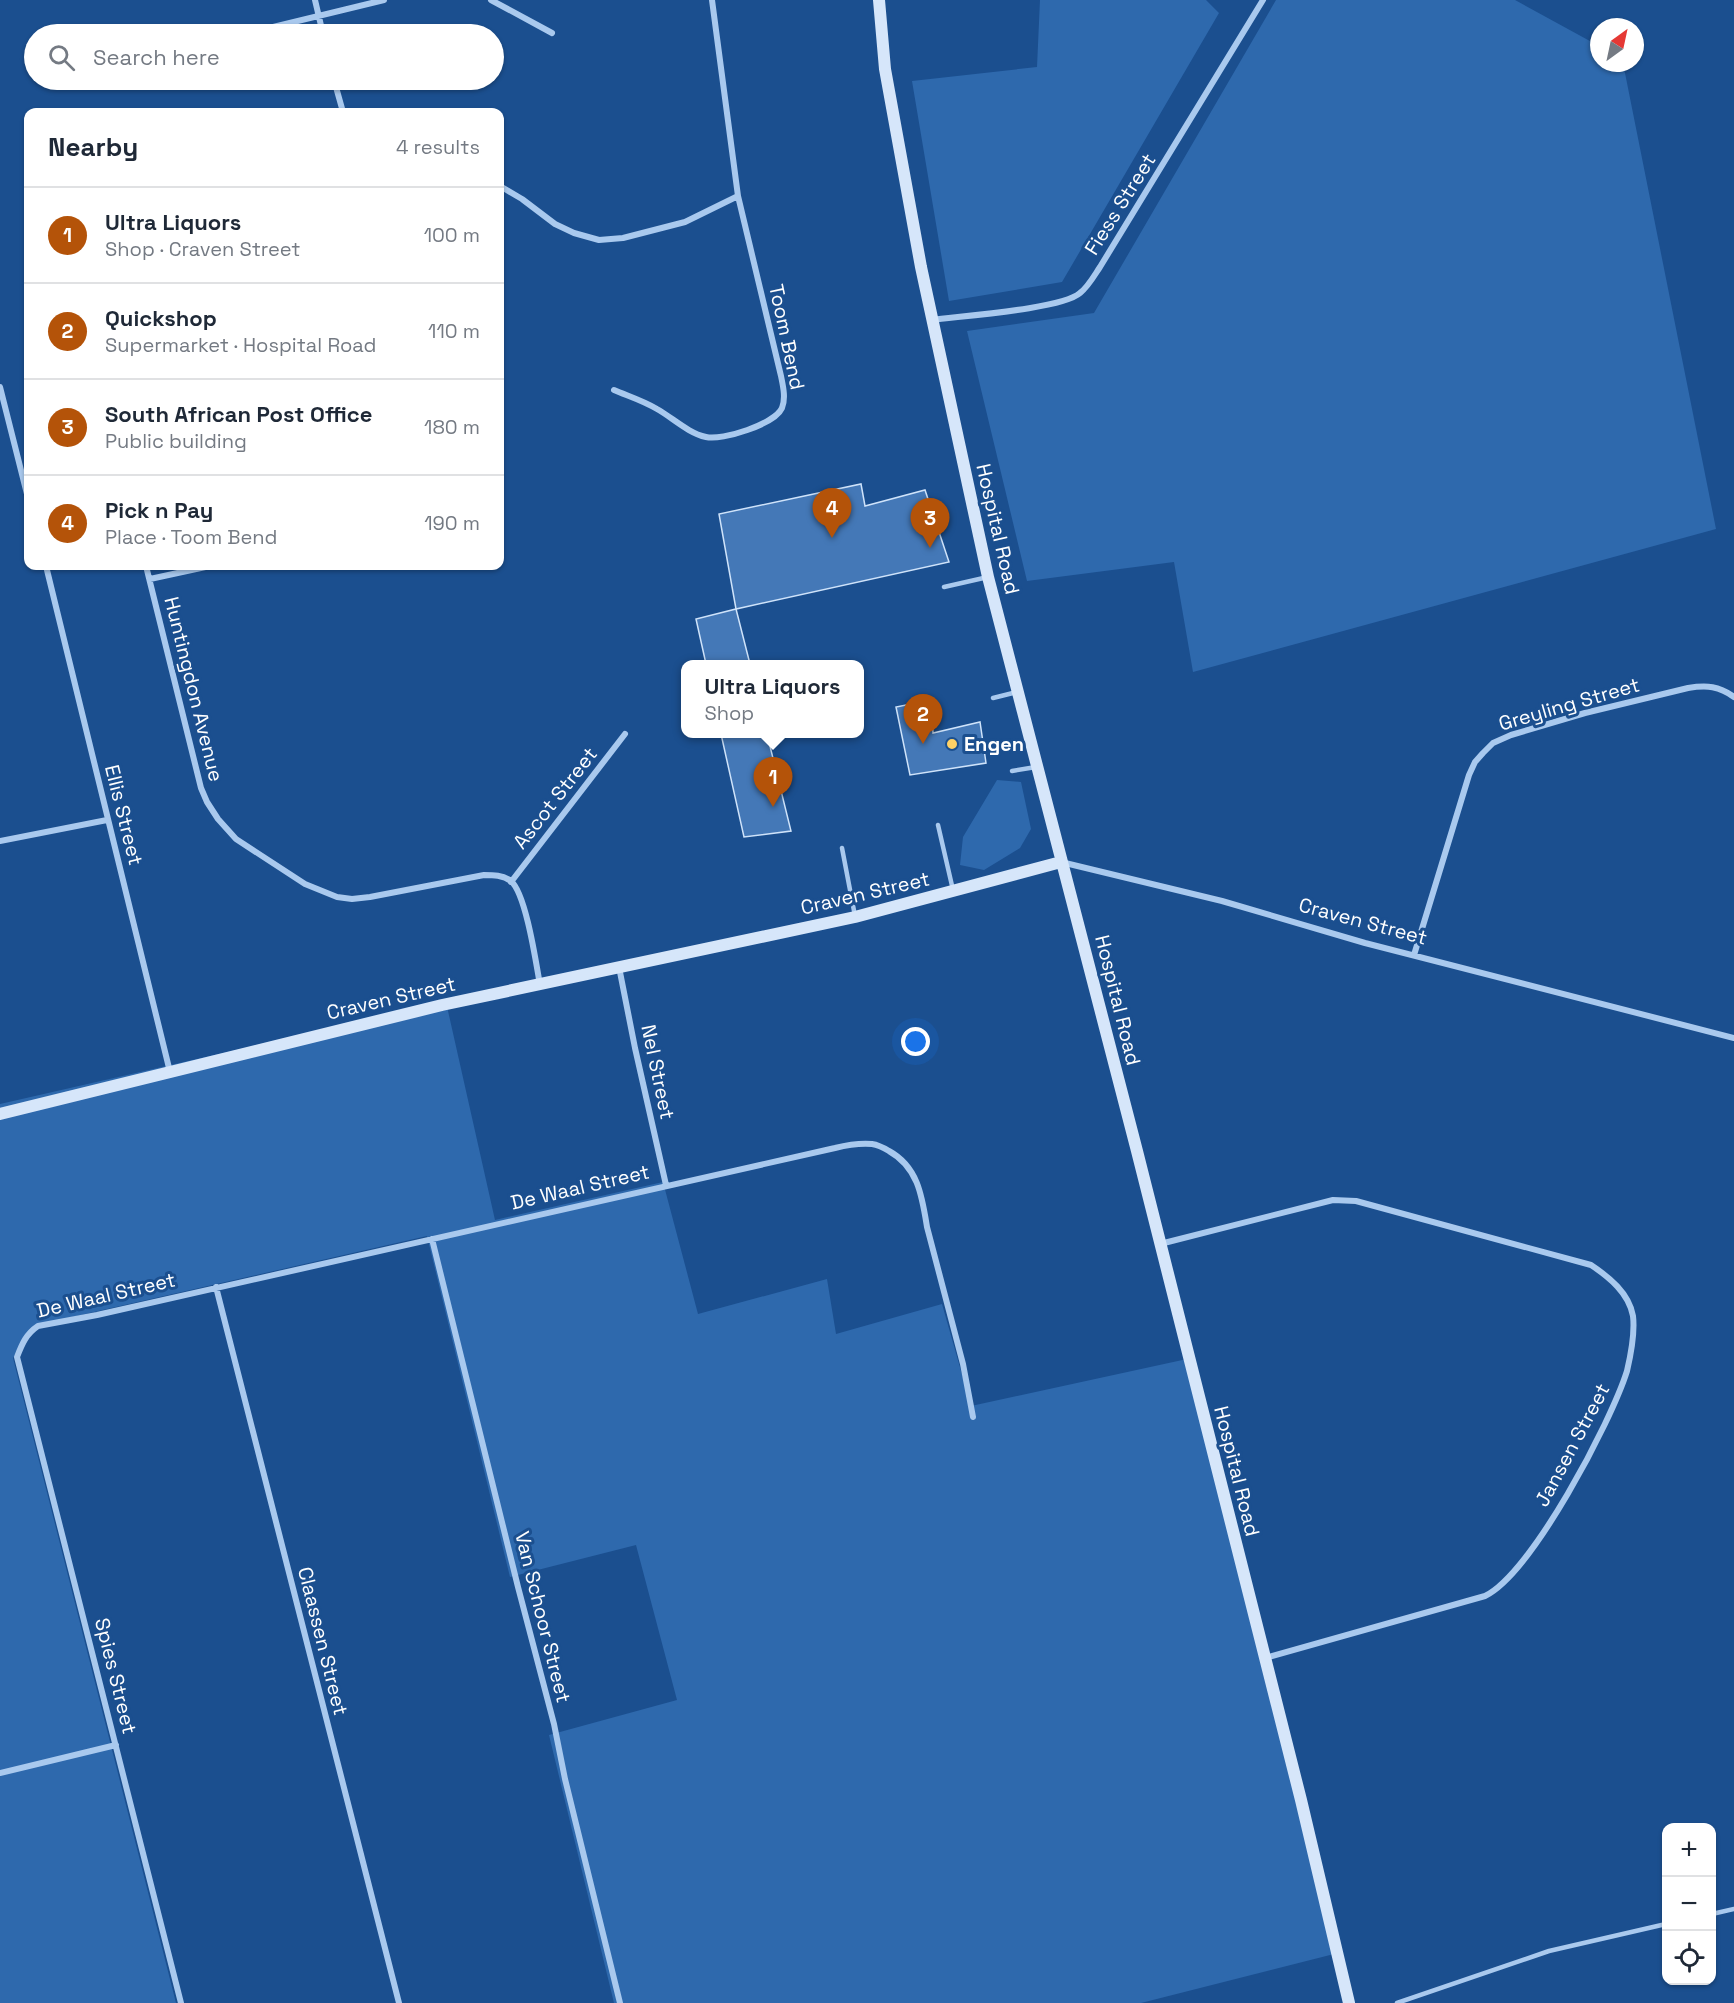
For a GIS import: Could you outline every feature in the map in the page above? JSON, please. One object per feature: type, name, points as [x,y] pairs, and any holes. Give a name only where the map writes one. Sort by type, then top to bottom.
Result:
[{"type":"main road","name":"Hospital Road","points":[[879,0],[885,69],[932,320],[988,577],[1060,862],[1081,931],[1301,1800],[1349,2003]]},
{"type":"main road","name":"Craven Street","points":[[0,1114],[442,1005],[855,917],[1060,862]]},
{"type":"street","points":[[315,0],[320,24]]},
{"type":"street","points":[[283,24],[384,0]]},
{"type":"street","points":[[491,0],[552,33]]},
{"type":"street","name":"Toom Bend","points":[[614,390],[656,408],[685,427],[707,437],[724,435],[766,422],[776,417],[784,401],[781,376],[738,196],[712,0]]},
{"type":"street","name":"Fiess Street","points":[[932,320],[1045,305],[1066,301],[1080,294],[1112,248],[1263,0]]},
{"type":"street","points":[[337,90],[342,108]]},
{"type":"street","points":[[504,188],[555,224],[574,233],[598,240],[623,238],[685,222],[738,196]]},
{"type":"street","points":[[0,387],[24,482]]},
{"type":"street","name":"Ellis Street","points":[[47,570],[170,1072]]},
{"type":"street","name":"Huntingdon Avenue","points":[[147,570],[201,788],[207,802],[236,839],[305,884],[322,892],[352,900],[484,875],[495,875],[511,882]]},
{"type":"street","points":[[150,579],[192,570]]},
{"type":"street","name":"Greyling Street","points":[[1414,955],[1469,775],[1475,762],[1493,743],[1539,726],[1688,688],[1715,687],[1734,698]]},
{"type":"street","name":"Ascot Street","points":[[511,882],[625,734]]},
{"type":"street","points":[[0,841],[107,820]]},
{"type":"street","name":"Craven Street","points":[[1060,862],[1222,901],[1414,955],[1734,1038]]},
{"type":"street","points":[[511,882],[516,888],[524,909],[540,985]]},
{"type":"street","name":"Nel Street","points":[[619,967],[666,1185]]},
{"type":"street","name":"De Waal Street","points":[[17,1357],[26,1336],[38,1326],[97,1315],[854,1144],[874,1144],[900,1157],[912,1170],[923,1204],[963,1364],[973,1417]]},
{"type":"street","name":"Jansen Street","points":[[1160,1245],[1333,1200],[1356,1201],[1591,1265],[1617,1285],[1628,1303],[1632,1316],[1633,1331],[1627,1369],[1603,1428],[1535,1545],[1517,1569],[1493,1592],[1264,1659]]},
{"type":"street","name":"Van Schoor Street","points":[[432,1239],[554,1724],[565,1779],[620,2003]]},
{"type":"street","name":"Claassen Street","points":[[216,1287],[399,2003]]},
{"type":"street","name":"Spies Street","points":[[17,1357],[181,2003]]},
{"type":"street","points":[[0,1773],[116,1745]]},
{"type":"lane","points":[[944,587],[988,577]]},
{"type":"lane","points":[[993,698],[1017,692]]},
{"type":"lane","points":[[1012,771],[1036,767]]},
{"type":"lane","points":[[939,825],[953,891]]},
{"type":"lane","points":[[842,848],[855,917]]},
{"type":"lane","points":[[1716,1913],[1734,1909]]},
{"type":"lane","points":[[1396,2003],[1549,1951],[1662,1925]]},
{"type":"shaded area","points":[[1040,0],[1206,0],[1219,13],[1062,282],[949,301],[912,81],[1037,67]]},
{"type":"shaded area","points":[[1276,0],[1515,0],[1590,41],[1590,72],[1625,72],[1716,529],[1193,672],[1174,562],[1027,581],[967,331],[1094,313]]},
{"type":"shaded area","points":[[997,780],[1021,782],[1031,829],[1020,848],[984,870],[960,865],[963,837]]},
{"type":"shaded area","points":[[446,1002],[495,1220],[663,1182],[698,1314],[827,1279],[836,1334],[942,1304],[971,1406],[1187,1359],[1338,1953],[1141,2003],[614,2003],[549,1735],[677,1700],[636,1545],[510,1577],[427,1236],[37,1325],[13,1358],[176,2003],[0,2003],[0,1104]]},
{"type":"building","points":[[861,484],[865,506],[925,490],[949,562],[736,609],[719,514]]},
{"type":"building","points":[[736,609],[749,660],[705,660],[696,619]]},
{"type":"building","points":[[931,700],[933,733],[980,722],[986,763],[910,775],[896,707]]},
{"type":"building","points":[[722,738],[768,738],[791,831],[744,837]]},
{"type":"place","name":"Pick n Pay","points":[[832,538]]},
{"type":"place","name":"South African Post Office","points":[[930,548]]},
{"type":"place","name":"Quickshop","points":[[923,744]]},
{"type":"place","name":"Engen","points":[[952,744]]},
{"type":"place","name":"Ultra Liquors","points":[[773,807]]}]
